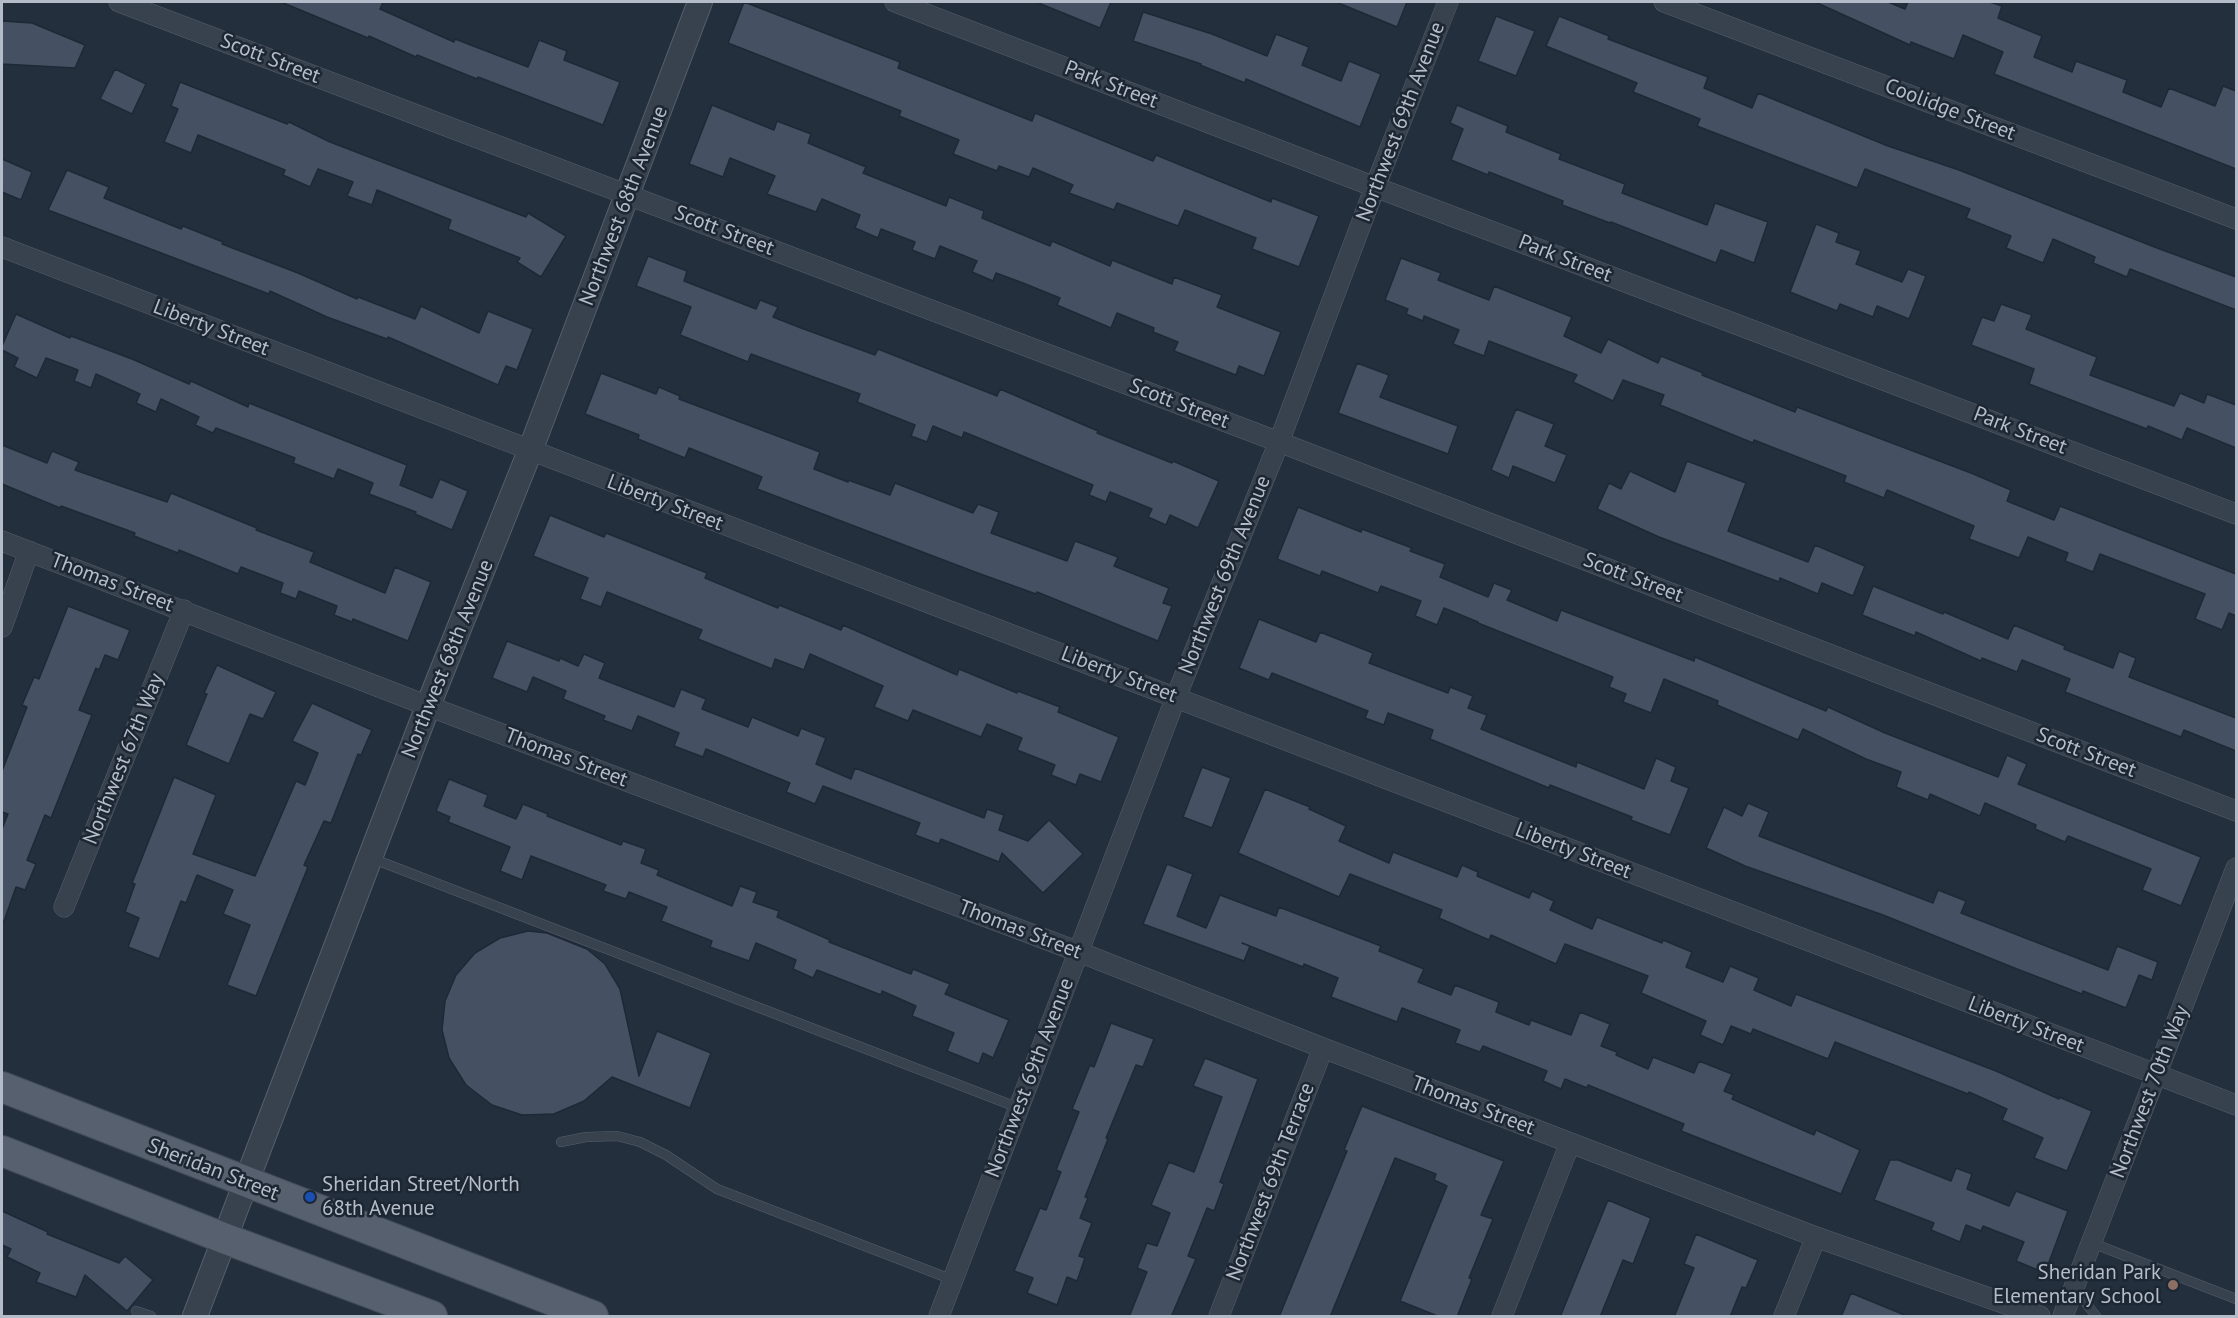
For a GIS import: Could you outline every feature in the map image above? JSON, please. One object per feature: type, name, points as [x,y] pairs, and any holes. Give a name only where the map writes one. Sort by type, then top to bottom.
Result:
[{"type":"main road","name":"Sheridan Street","points":[[2,1087],[593,1317]]},
{"type":"main road","points":[[2,1151],[432,1317]]},
{"type":"street","name":"Scott Street","points":[[119,2],[1279,442],[2236,811]]},
{"type":"street","name":"Northwest 68th Avenue","points":[[195,1317],[428,706],[530,451],[700,2]]},
{"type":"street","name":"Park Street","points":[[895,2],[2236,514]]},
{"type":"street","name":"Northwest 69th Avenue","points":[[939,1317],[1176,697],[1279,442],[1375,187],[1448,2]]},
{"type":"street","name":"Coolidge Street","points":[[1664,2],[2236,219]]},
{"type":"street","name":"Liberty Street","points":[[2,247],[2236,1105]]},
{"type":"street","name":"Thomas Street","points":[[2,541],[428,706],[1079,952],[1816,1237],[2040,1317]]},
{"type":"street","points":[[2,627],[30,551]]},
{"type":"street","name":"Northwest 67th Way","points":[[64,907],[184,610]]},
{"type":"street","name":"Northwest 70th Way","points":[[2063,1317],[2236,868]]},
{"type":"street","name":"Northwest 69th Terrace","points":[[1219,1317],[1323,1048]]},
{"type":"street","points":[[1502,1317],[1570,1143]]},
{"type":"street","points":[[1784,1317],[1816,1237]]},
{"type":"lane","points":[[371,858],[1019,1108]]},
{"type":"lane","points":[[561,1142],[586,1137],[618,1136],[640,1142],[666,1155],[717,1189],[953,1280]]},
{"type":"lane","points":[[2092,1243],[2236,1299]]},
{"type":"lane","points":[[2074,1288],[2096,1317]]},
{"type":"lane","points":[[136,1311],[151,1317]]},
{"type":"building","points":[[281,2],[383,2],[380,9],[454,42],[455,39],[528,67],[539,40],[567,51],[564,60],[620,82],[603,125],[478,77],[477,79],[417,55],[416,57]]},
{"type":"building","points":[[744,2],[900,62],[898,68],[1032,121],[1035,113],[1153,161],[1156,155],[1271,202],[1272,198],[1319,216],[1299,267],[1252,249],[1256,238],[1185,210],[1178,226],[1117,203],[1114,210],[1069,193],[1073,185],[1033,168],[1029,177],[999,166],[997,171],[953,154],[959,140],[899,116],[901,111],[728,43]]},
{"type":"building","points":[[1036,2],[1111,2],[1100,28]]},
{"type":"building","points":[[1336,2],[1407,2],[1397,27]]},
{"type":"building","points":[[1815,2],[1888,2],[1905,9],[1908,2],[1990,2],[2002,6],[1998,18],[2042,36],[2034,57],[2072,72],[2076,61],[2127,80],[2123,92],[2161,107],[2169,88],[2215,106],[2223,86],[2236,91],[2236,169],[1994,74],[2003,52],[1963,35],[1954,59],[1911,42],[1910,45]]},
{"type":"building","points":[[1143,12],[1212,34],[1267,56],[1276,34],[1309,47],[1302,65],[1341,81],[1349,61],[1381,74],[1360,127],[1246,79],[1245,83],[1201,64],[1133,41]]},
{"type":"building","points":[[1496,16],[1535,31],[1516,76],[1478,61]]},
{"type":"building","points":[[1559,16],[1609,36],[1608,39],[1708,77],[1704,88],[1752,108],[1758,93],[1888,146],[1959,170],[2236,277],[2236,310],[2130,269],[2127,277],[2093,263],[2095,257],[2053,239],[2043,263],[2006,248],[2011,236],[1966,218],[1970,209],[1865,169],[1857,188],[1697,126],[1700,119],[1633,92],[1637,83],[1546,46]]},
{"type":"building","points":[[2,21],[32,23],[85,45],[75,68],[2,64]]},
{"type":"building","points":[[115,69],[146,84],[132,114],[100,99]]},
{"type":"building","points":[[180,82],[287,124],[289,122],[330,142],[526,217],[528,213],[566,236],[541,277],[517,262],[520,258],[448,229],[451,220],[377,190],[372,205],[347,196],[353,182],[318,169],[310,187],[283,175],[285,170],[198,135],[191,153],[164,142],[178,109],[171,106]]},
{"type":"building","points":[[712,105],[774,130],[777,121],[811,134],[808,143],[866,167],[863,173],[946,206],[949,197],[984,211],[982,218],[1050,246],[1052,241],[1110,266],[1112,260],[1172,284],[1174,277],[1222,295],[1217,307],[1281,332],[1264,376],[1239,366],[1236,375],[1174,351],[1178,342],[1153,332],[1154,328],[1117,313],[1111,328],[1057,305],[1060,298],[1023,283],[996,273],[993,281],[972,272],[977,261],[940,246],[935,259],[912,250],[915,242],[881,229],[878,238],[855,228],[860,215],[822,199],[816,212],[767,194],[775,176],[730,158],[723,177],[689,164]]},
{"type":"building","points":[[1457,105],[1508,126],[1506,132],[1561,154],[1559,159],[1625,184],[1622,193],[1707,225],[1715,203],[1768,222],[1754,263],[1721,250],[1716,263],[1562,205],[1563,201],[1489,172],[1488,175],[1451,160],[1463,129],[1450,123]]},
{"type":"building","points":[[2,159],[32,172],[21,200],[2,192]]},
{"type":"building","points":[[67,170],[109,187],[104,198],[181,229],[183,226],[357,299],[358,297],[415,319],[421,306],[479,333],[488,311],[533,329],[517,370],[506,366],[498,385],[388,337],[387,339],[327,317],[270,291],[269,294],[48,210]]},
{"type":"building","points":[[1816,224],[1839,233],[1836,242],[1861,251],[1856,264],[1902,282],[1908,269],[1926,276],[1909,319],[1877,306],[1873,317],[1840,304],[1837,311],[1790,292]]},
{"type":"building","points":[[648,256],[687,271],[684,281],[756,309],[760,300],[778,307],[773,317],[875,355],[878,349],[997,396],[1000,389],[1098,431],[1097,433],[1219,481],[1198,528],[1170,515],[1166,525],[1148,517],[1152,509],[1110,492],[1106,502],[1089,495],[1093,485],[964,432],[962,438],[933,426],[927,442],[911,436],[915,425],[857,402],[860,394],[751,354],[748,362],[680,335],[691,307],[636,286]]},
{"type":"building","points":[[1401,258],[1441,273],[1438,280],[1489,300],[1494,286],[1572,317],[1564,336],[1601,353],[1608,339],[1658,363],[1661,356],[1795,412],[1797,407],[1971,473],[2011,490],[2007,501],[2054,520],[2060,506],[2236,574],[2236,616],[2229,613],[2222,630],[2195,619],[2205,594],[2100,554],[2093,572],[2065,561],[2068,553],[2028,537],[2019,558],[1969,539],[1974,526],[1887,490],[1884,498],[1844,482],[1846,476],[1754,440],[1753,443],[1660,405],[1664,395],[1623,380],[1613,401],[1573,382],[1577,375],[1489,341],[1484,356],[1453,344],[1459,330],[1424,316],[1423,321],[1406,314],[1408,309],[1385,300]]},
{"type":"building","points":[[2001,304],[2032,315],[2026,329],[2097,357],[2090,375],[2174,406],[2180,393],[2204,403],[2207,394],[2236,405],[2236,448],[2187,428],[2182,440],[2029,384],[2034,369],[1971,345],[1982,317],[1994,321]]},
{"type":"building","points":[[16,314],[70,338],[71,336],[132,359],[189,384],[191,381],[248,407],[249,403],[407,465],[400,485],[432,498],[440,479],[468,491],[452,530],[415,514],[416,512],[369,494],[373,483],[338,469],[334,479],[293,463],[295,458],[216,428],[213,433],[195,425],[199,417],[161,399],[156,412],[136,403],[140,394],[96,374],[91,388],[74,381],[78,370],[46,358],[37,378],[14,367],[18,358],[2,350],[2,346]]},
{"type":"building","points":[[1357,363],[1389,375],[1380,397],[1458,426],[1448,454],[1338,413]]},
{"type":"building","points":[[601,373],[656,394],[659,387],[680,396],[679,399],[820,452],[814,469],[848,482],[848,480],[890,495],[895,483],[973,513],[978,504],[999,512],[991,533],[1067,561],[1075,541],[1118,557],[1114,566],[1169,588],[1163,603],[1172,606],[1158,641],[1037,592],[1036,594],[975,572],[757,489],[762,477],[689,448],[685,458],[638,439],[639,435],[585,414]]},
{"type":"building","points":[[1516,409],[1554,424],[1545,446],[1567,455],[1555,483],[1513,466],[1509,478],[1491,470]]},
{"type":"building","points":[[2,445],[47,463],[52,451],[79,462],[75,470],[167,502],[171,493],[314,552],[310,562],[385,593],[395,567],[431,582],[408,641],[353,619],[352,622],[334,615],[337,606],[299,591],[296,599],[280,593],[283,583],[241,567],[238,574],[179,550],[178,553],[134,536],[135,533],[61,506],[60,508],[2,484]]},
{"type":"building","points":[[1687,461],[1746,483],[1728,531],[1808,562],[1815,545],[1865,566],[1853,596],[1822,583],[1818,594],[1780,578],[1779,582],[1659,537],[1597,509],[1609,483],[1621,489],[1630,471],[1675,492]]},
{"type":"building","points":[[1298,507],[1361,532],[1362,529],[1412,548],[1410,551],[1445,564],[1440,577],[1488,597],[1494,583],[1512,590],[1507,600],[1557,621],[1561,610],[1694,661],[1695,657],[1826,711],[1828,707],[1885,733],[1998,777],[2007,755],[2027,764],[2018,784],[2201,857],[2181,906],[2142,890],[2151,869],[2068,836],[2065,842],[2035,829],[2036,825],[1985,803],[1980,816],[1930,794],[1928,800],[1896,787],[1901,772],[1866,759],[1803,729],[1798,740],[1717,705],[1718,701],[1664,679],[1651,713],[1623,702],[1626,694],[1609,687],[1613,677],[1444,608],[1437,625],[1415,616],[1421,601],[1381,586],[1378,593],[1322,571],[1320,576],[1277,559]]},
{"type":"building","points":[[550,515],[604,537],[606,533],[707,573],[705,578],[778,608],[779,605],[841,630],[843,625],[957,675],[959,669],[1017,693],[1018,691],[1060,707],[1058,712],[1119,737],[1101,782],[1080,774],[1076,785],[1051,775],[1055,765],[1017,750],[1022,738],[987,724],[981,737],[913,710],[908,721],[874,707],[883,686],[810,654],[804,670],[775,659],[772,669],[698,639],[702,630],[607,592],[601,607],[580,599],[588,578],[533,556]]},
{"type":"building","points":[[1873,586],[2008,639],[2014,625],[2065,646],[2064,649],[2113,668],[2119,651],[2136,658],[2129,677],[2236,718],[2236,751],[2184,730],[2181,737],[2065,692],[2070,679],[2022,660],[2017,672],[1982,658],[1981,661],[1916,632],[1915,636],[1862,615]]},
{"type":"building","points":[[68,606],[130,630],[118,660],[105,655],[99,670],[96,668],[79,710],[92,715],[51,818],[45,815],[27,860],[36,864],[25,890],[16,887],[4,921],[2,921],[2,829],[8,814],[2,812],[2,771],[27,707],[22,705],[34,677],[39,679]]},
{"type":"building","points":[[1259,619],[1316,642],[1320,632],[1373,653],[1369,663],[1448,693],[1450,687],[1473,696],[1468,708],[1487,715],[1481,729],[1576,767],[1577,762],[1644,789],[1656,758],[1676,767],[1671,781],[1689,788],[1670,835],[1631,820],[1632,817],[1550,785],[1549,788],[1430,739],[1433,730],[1388,713],[1384,725],[1365,718],[1368,711],[1272,673],[1269,680],[1239,668]]},
{"type":"building","points":[[507,641],[578,666],[584,654],[605,663],[599,678],[674,707],[681,689],[706,699],[702,709],[748,727],[752,717],[798,736],[801,728],[826,738],[816,764],[851,779],[855,768],[984,818],[987,809],[1004,815],[999,830],[1028,841],[1049,820],[1083,854],[1043,893],[1002,853],[999,862],[941,839],[939,844],[915,835],[920,823],[823,786],[815,804],[786,792],[790,783],[706,749],[703,757],[674,746],[679,733],[638,716],[632,731],[603,720],[605,716],[563,699],[566,691],[533,677],[527,692],[492,678]]},
{"type":"building","points":[[217,665],[276,692],[263,719],[250,714],[229,764],[186,745],[207,694],[204,693]]},
{"type":"building","points":[[312,703],[372,730],[361,755],[358,754],[331,823],[324,821],[304,865],[308,867],[256,996],[227,985],[250,925],[223,914],[233,890],[197,875],[186,903],[181,901],[159,959],[128,947],[139,918],[125,912],[135,884],[132,883],[174,777],[216,795],[193,854],[255,876],[296,781],[305,785],[318,753],[292,741]]},
{"type":"building","points":[[1202,767],[1231,778],[1212,828],[1183,817]]},
{"type":"building","points":[[449,779],[488,795],[484,806],[516,819],[523,804],[548,814],[547,816],[621,845],[623,841],[646,849],[641,863],[659,870],[657,875],[732,906],[740,886],[757,892],[753,902],[779,911],[777,917],[830,940],[829,942],[911,974],[913,969],[950,984],[945,994],[1009,1020],[993,1058],[983,1053],[979,1064],[947,1051],[954,1033],[912,1016],[916,1006],[882,991],[881,995],[817,970],[813,978],[793,969],[796,960],[756,943],[749,961],[710,947],[712,941],[661,921],[667,907],[629,892],[626,899],[603,891],[606,885],[531,856],[522,880],[500,871],[510,847],[448,822],[450,817],[436,811]]},
{"type":"building","points":[[1265,789],[1310,807],[1309,809],[1346,826],[1339,841],[1389,863],[1393,852],[1457,877],[1462,865],[1478,872],[1477,876],[1529,898],[1532,891],[1554,901],[1550,910],[1592,929],[1597,917],[1662,943],[1663,940],[1692,952],[1686,967],[1723,982],[1730,966],[1759,978],[1754,990],[1791,1006],[1796,994],[1996,1071],[2092,1111],[2067,1171],[2034,1158],[2043,1138],[2002,1120],[2007,1109],[1969,1092],[1968,1094],[1835,1042],[1828,1059],[1753,1029],[1751,1034],[1731,1026],[1723,1045],[1700,1035],[1706,1021],[1641,993],[1648,976],[1565,944],[1556,964],[1491,935],[1489,940],[1439,918],[1442,910],[1350,874],[1339,897],[1238,853]]},
{"type":"building","points":[[1748,803],[1769,812],[1759,836],[1933,903],[1938,890],[1966,901],[1961,913],[2108,970],[2117,946],[2158,962],[2152,980],[2139,975],[2126,1008],[2083,991],[2082,994],[1883,915],[1745,866],[1706,848],[1724,807],[1742,816]]},
{"type":"building","points":[[1167,864],[1193,874],[1177,916],[1206,928],[1220,895],[1276,916],[1279,907],[1381,946],[1379,951],[1424,969],[1418,982],[1451,995],[1455,985],[1499,1002],[1496,1012],[1529,1025],[1531,1020],[1571,1035],[1580,1012],[1610,1024],[1601,1046],[1648,1069],[1653,1057],[1694,1073],[1699,1061],[1732,1074],[1724,1091],[1734,1095],[1732,1099],[1814,1135],[1816,1130],[1860,1150],[1841,1194],[1681,1131],[1684,1124],[1588,1085],[1587,1088],[1565,1079],[1561,1089],[1543,1081],[1547,1071],[1483,1046],[1480,1052],[1455,1043],[1460,1030],[1402,1008],[1397,1022],[1331,997],[1338,978],[1304,964],[1303,967],[1250,946],[1244,961],[1143,924]]},
{"type":"building","points":[[528,931],[547,933],[587,949],[605,964],[620,989],[639,1076],[657,1031],[711,1053],[690,1108],[612,1077],[584,1101],[554,1114],[522,1115],[492,1105],[466,1085],[449,1058],[442,1030],[445,1001],[456,975],[475,953],[500,938]]},
{"type":"building","points":[[1111,1023],[1154,1039],[1143,1067],[1136,1065],[1106,1138],[1108,1139],[1085,1197],[1088,1198],[1080,1218],[1092,1223],[1079,1256],[1085,1258],[1077,1281],[1067,1277],[1057,1305],[1027,1293],[1033,1278],[1014,1271],[1040,1208],[1046,1210],[1061,1172],[1056,1170],[1079,1112],[1072,1109],[1090,1065],[1094,1067]]},
{"type":"building","points":[[1205,1058],[1258,1079],[1220,1182],[1224,1184],[1214,1211],[1207,1208],[1188,1256],[1196,1259],[1171,1317],[1129,1317],[1147,1272],[1137,1268],[1147,1243],[1157,1246],[1170,1213],[1151,1205],[1169,1162],[1194,1172],[1222,1097],[1193,1086]]},
{"type":"building","points":[[1362,1106],[1504,1161],[1481,1215],[1493,1219],[1469,1278],[1472,1279],[1457,1317],[1440,1317],[1400,1301],[1447,1186],[1434,1180],[1436,1174],[1395,1158],[1330,1317],[1279,1317],[1347,1151],[1344,1150]]},
{"type":"building","points":[[1890,1160],[1898,1160],[1951,1181],[1956,1168],[1972,1174],[1967,1189],[2009,1206],[2016,1191],[2068,1211],[2045,1273],[2016,1261],[2024,1242],[1983,1226],[1981,1231],[1966,1225],[1960,1242],[1931,1230],[1934,1223],[1874,1200]]},
{"type":"building","points":[[1608,1200],[1651,1218],[1633,1264],[1623,1260],[1600,1317],[1560,1317]]},
{"type":"building","points":[[2,1211],[48,1232],[47,1234],[119,1263],[125,1256],[153,1280],[127,1311],[85,1275],[76,1297],[36,1282],[40,1273],[7,1257],[11,1249],[2,1245]]},
{"type":"building","points":[[1696,1234],[1758,1260],[1746,1288],[1742,1287],[1730,1317],[1674,1317],[1694,1268],[1684,1264]]},
{"type":"building","points":[[1851,1293],[1907,1316],[1907,1317],[1841,1317]]},
{"type":"place","name":"Sheridan Street/North 68th Avenue","points":[[310,1197]]},
{"type":"place","name":"Sheridan Park Elementary School","points":[[2173,1285]]}]
